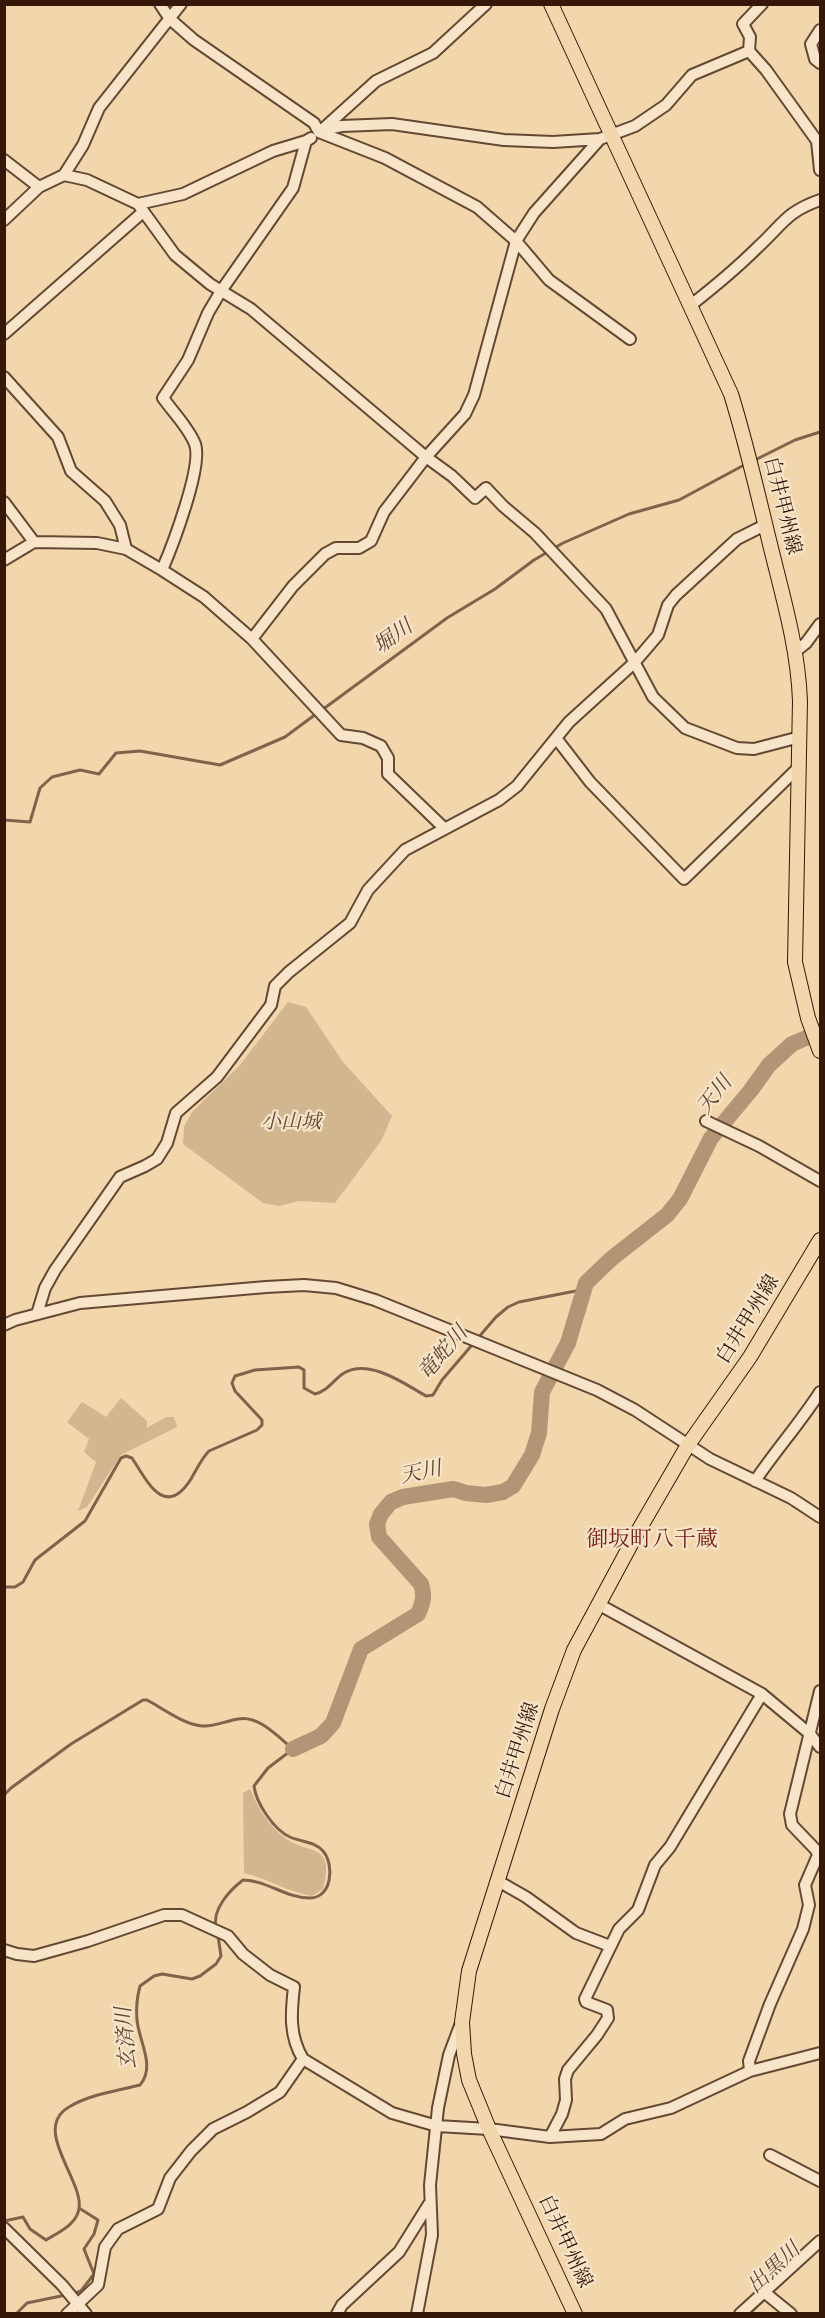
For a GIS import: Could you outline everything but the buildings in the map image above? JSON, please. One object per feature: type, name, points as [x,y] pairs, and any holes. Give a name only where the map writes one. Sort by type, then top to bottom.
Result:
[{"type":"main road","name":"白井甲州線","points":[[551,4],[606,137],[691,305],[731,394],[750,461],[799,670],[800,738],[795,943],[799,983],[820,1052]]},
{"type":"main road","name":"白井甲州線","points":[[575,2313],[489,2129],[466,2069],[462,2022],[469,1971],[574,1650],[688,1445],[750,1357],[820,1240]]},
{"type":"street","points":[[160,4],[170,19],[194,40],[314,123],[320,131],[385,158],[477,207],[516,241],[549,280],[630,339]]},
{"type":"street","points":[[4,220],[39,187],[64,175],[83,145],[99,108],[181,4]]},
{"type":"street","points":[[4,334],[141,208],[183,194],[273,151],[306,141],[376,81],[433,53],[486,4]]},
{"type":"street","points":[[762,4],[743,24],[750,37],[749,51],[766,70],[817,141],[820,170]]},
{"type":"street","points":[[820,30],[811,44],[815,59],[820,63]]},
{"type":"street","points":[[320,131],[342,126],[392,124],[504,140],[553,142],[606,137],[635,126],[666,105],[692,75],[749,51]]},
{"type":"street","points":[[252,639],[293,586],[325,554],[336,548],[359,548],[371,541],[384,512],[426,457],[465,414],[474,395],[516,241],[534,213],[606,137]]},
{"type":"street","points":[[162,570],[181,524],[196,460],[196,447],[163,398],[188,360],[208,313],[221,291],[293,188],[306,141]]},
{"type":"street","points":[[4,160],[39,187]]},
{"type":"street","points":[[64,175],[87,180],[141,208],[175,255],[221,291],[251,309],[426,457],[452,476],[475,498],[486,488],[551,549],[606,609],[653,697],[685,728],[737,748],[754,749],[800,738]]},
{"type":"street","points":[[691,305],[721,282],[760,246],[786,217],[820,200]]},
{"type":"street","points":[[4,377],[58,437],[71,471],[105,501],[120,525],[126,549]]},
{"type":"street","points":[[4,502],[34,542]]},
{"type":"street","points":[[37,1314],[45,1288],[55,1270],[120,1178],[145,1167],[157,1158],[167,1143],[176,1113],[217,1077],[271,1005],[275,986],[350,923],[368,890],[405,850],[499,800],[517,786],[569,722],[634,663],[658,635],[668,604],[675,595],[736,539],[765,525]]},
{"type":"street","points":[[4,560],[34,542],[97,543],[126,549],[162,570],[204,597],[252,639],[341,735],[363,738],[381,746],[388,758],[388,774],[444,828]]},
{"type":"street","points":[[796,651],[806,643],[820,624]]},
{"type":"street","points":[[556,738],[590,782],[684,879],[798,768]]},
{"type":"street","points":[[706,1121],[759,1146],[820,1181]]},
{"type":"street","points":[[4,1325],[81,1303],[304,1285],[336,1288],[355,1293],[597,1390],[635,1410],[710,1459],[791,1498],[820,1517]]},
{"type":"street","points":[[755,1481],[798,1426],[820,1392]]},
{"type":"street","points":[[598,1604],[762,1694],[810,1734],[820,1747]]},
{"type":"street","points":[[750,2071],[749,2061],[770,2004],[792,1956],[810,1905],[805,1885],[818,1856],[816,1850],[792,1825],[790,1814],[820,1691]]},
{"type":"street","points":[[550,2137],[562,2114],[566,2100],[565,2079],[568,2070],[608,2018],[607,2010],[586,2002],[585,1999],[620,1929],[638,1910],[655,1865],[670,1847],[762,1694]]},
{"type":"street","points":[[498,1881],[526,1897],[576,1933],[610,1947]]},
{"type":"street","points":[[4,1950],[34,1956],[164,1916],[182,1915],[228,1936],[243,1954],[270,1975],[294,1987],[291,2027],[296,2048],[303,2059],[392,2113],[437,2126],[489,2129],[550,2137],[601,2134],[625,2120],[671,2108],[750,2071],[820,2054]]},
{"type":"street","points":[[417,2313],[432,2235],[429,2204],[438,2108],[445,2068],[453,2040],[462,2022]]},
{"type":"street","points":[[67,2313],[76,2301],[98,2285],[105,2247],[118,2229],[158,2209],[170,2178],[191,2151],[213,2129],[280,2092],[303,2059]]},
{"type":"street","points":[[770,2155],[820,2181]]},
{"type":"street","points":[[337,2313],[342,2305],[399,2252],[429,2204]]},
{"type":"street","points":[[4,2228],[66,2289],[86,2313]]},
{"type":"street","points":[[740,2313],[820,2241]]},
{"type":"street","points":[[765,2292],[791,2313]]},
{"type":"green space","name":"小山城","points":[[288,1002],[306,1007],[343,1062],[392,1116],[381,1141],[335,1203],[299,1201],[279,1206],[263,1203],[183,1144],[184,1127],[192,1112],[240,1065]]},
{"type":"green space","points":[[121,1398],[147,1421],[147,1428],[166,1417],[174,1417],[177,1427],[121,1455],[87,1507],[78,1511],[96,1462],[84,1452],[89,1439],[67,1422],[82,1402],[106,1417]]},
{"type":"green space","points":[[250,1789],[256,1803],[273,1828],[285,1838],[318,1852],[323,1857],[326,1874],[323,1889],[312,1896],[244,1873],[243,1793]]},
{"type":"waterway","name":"堀川","points":[[755,460],[795,440],[820,432]]},
{"type":"waterway","name":"堀川","points":[[322,710],[447,618],[563,543],[629,514],[679,500],[746,464]]},
{"type":"waterway","name":"堀川","points":[[4,820],[30,822],[40,788],[52,777],[80,770],[99,774],[116,753],[140,751],[220,765],[285,737],[316,714]]},
{"type":"waterway","name":"天川","points":[[293,1749],[321,1736],[333,1723],[361,1649],[418,1614],[420,1610],[423,1595],[421,1584],[379,1537],[377,1524],[381,1514],[391,1502],[403,1497],[453,1489],[486,1495],[503,1492],[513,1486],[532,1455],[539,1433],[542,1392],[568,1343],[586,1283],[611,1259],[667,1215],[680,1199],[711,1138],[769,1065],[792,1044],[820,1032]]},
{"type":"waterway","name":"竜蛇川","points":[[4,1587],[15,1587],[23,1582],[35,1560],[85,1521],[121,1458],[126,1456],[132,1458],[150,1486],[165,1496],[173,1496],[182,1491],[209,1451],[257,1430],[262,1425],[262,1420],[235,1391],[232,1383],[235,1376],[255,1370],[299,1367],[304,1370],[304,1388],[315,1394],[344,1373],[354,1369],[364,1369],[386,1374],[426,1396],[433,1395],[442,1380],[496,1317],[508,1307],[519,1302],[586,1289]]},
{"type":"waterway","name":"天川","points":[[4,1795],[71,1744],[143,1700],[195,1725],[211,1726],[246,1719],[261,1724],[293,1749],[268,1768],[254,1786],[258,1800],[272,1822],[284,1833],[323,1851],[329,1864],[329,1880],[323,1893],[309,1898],[243,1880],[219,1907],[215,1920],[216,1927]]},
{"type":"waterway","name":"玄済川","points":[[4,2221],[23,2217],[30,2229],[46,2240],[74,2219],[79,2209],[78,2197],[57,2141],[55,2128],[59,2117],[69,2107],[86,2099],[140,2085],[147,2070],[137,2020],[140,1986],[154,1976],[162,1974],[192,1979],[200,1976],[216,1964],[221,1956],[218,1936]]},
{"type":"waterway","points":[[72,2294],[81,2291],[94,2274],[84,2249],[94,2234],[98,2220],[79,2208]]},
{"type":"waterway","name":"出黒川","points":[[749,2314],[818,2249]]},
{"type":"waterway","points":[[16,2314],[27,2303],[66,2295]]},
{"type":"district","name":"御坂町八千蔵","points":[[652,1541]]}]
